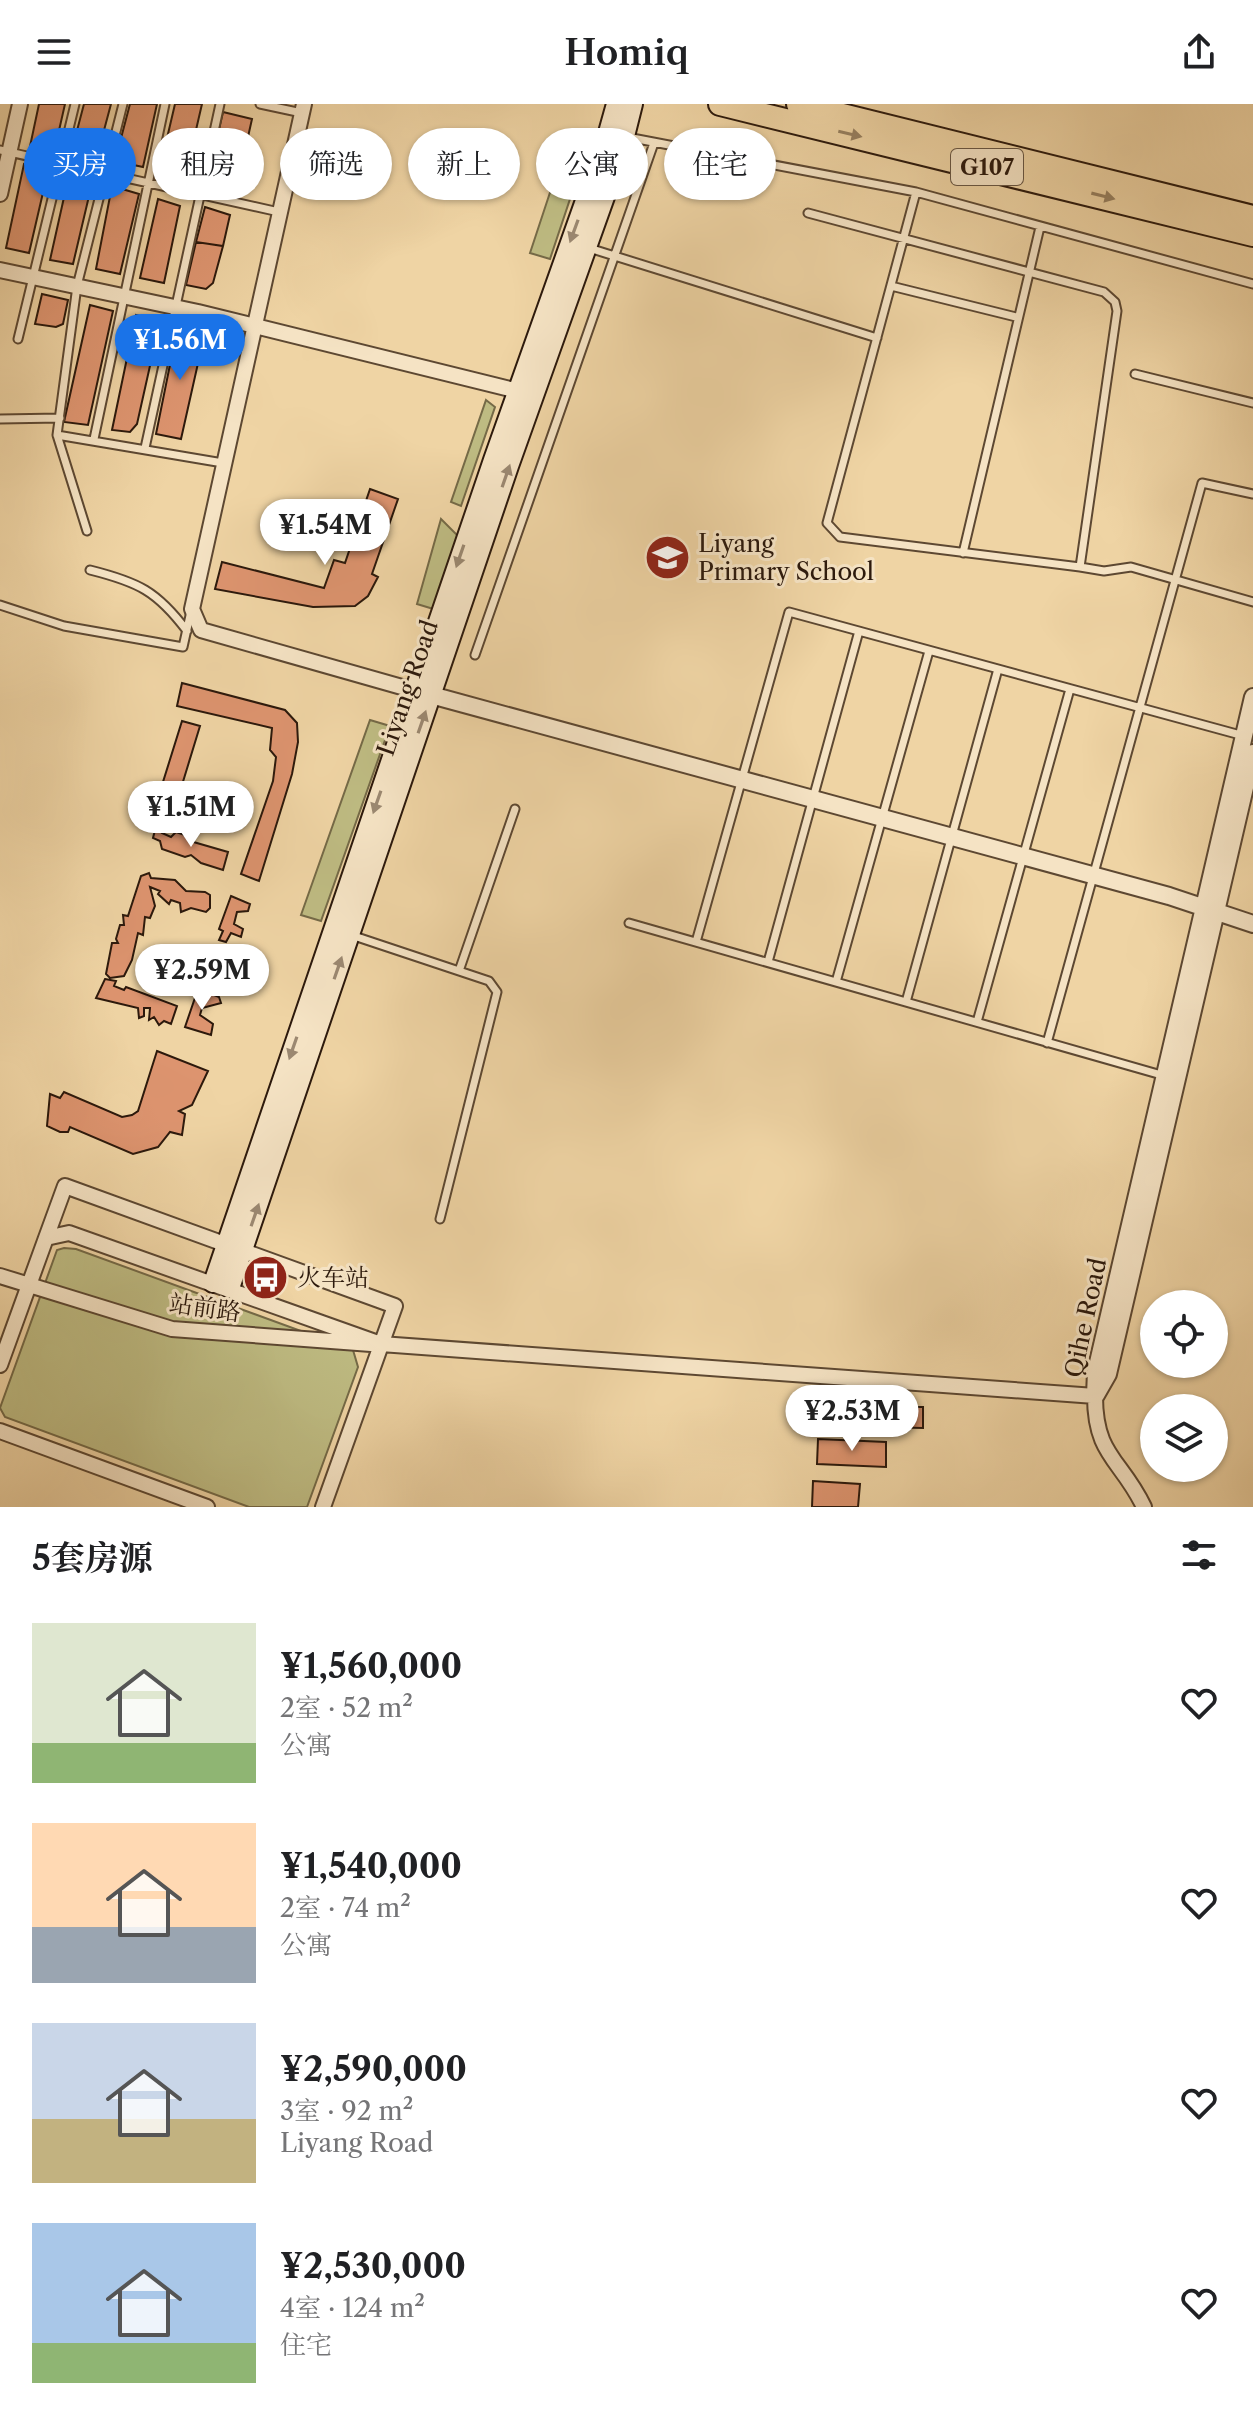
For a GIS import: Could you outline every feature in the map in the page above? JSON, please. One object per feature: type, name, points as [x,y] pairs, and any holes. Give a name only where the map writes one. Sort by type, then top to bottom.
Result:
[{"type":"highway","name":"G107","points":[[720,104],[1253,235]]},
{"type":"highway","name":"G107","points":[[798,104],[1253,217]]},
{"type":"main road","name":"Liyang Road","points":[[234,1248],[350,935],[518,391],[604,147],[616,104]]},
{"type":"main road","name":"Liyang Road","points":[[627,128],[633,104]]},
{"type":"main road","name":"Liyang Road","points":[[222,1286],[423,692],[603,200]]},
{"type":"street","points":[[0,194],[5,151],[20,104]]},
{"type":"street","points":[[303,109],[192,609],[201,630],[1094,875],[1253,924]]},
{"type":"street","points":[[0,270],[175,307],[518,391]]},
{"type":"street","name":"Qihe Road","points":[[1095,1396],[1108,1374],[1211,910],[1253,697]]},
{"type":"street","name":"Qihe Road","points":[[1095,1396],[1096,1371],[1166,1077],[1253,753]]},
{"type":"street","points":[[0,1365],[65,1186],[395,1306],[323,1507]]},
{"type":"street","points":[[46,1238],[79,1235],[381,1344]]},
{"type":"street","name":"站前路","points":[[0,1276],[172,1329],[1095,1396]]},
{"type":"street","points":[[1095,1396],[1095,1420],[1101,1443],[1144,1507]]},
{"type":"street","points":[[0,1431],[207,1507]]},
{"type":"lane","points":[[70,128],[75,104]]},
{"type":"lane","points":[[117,128],[123,104]]},
{"type":"lane","points":[[94,439],[165,104]]},
{"type":"lane","points":[[215,128],[220,104]]},
{"type":"lane","points":[[260,104],[303,109]]},
{"type":"lane","points":[[648,142],[803,168],[916,192],[1253,284]]},
{"type":"lane","points":[[475,655],[654,143]]},
{"type":"lane","points":[[136,180],[152,184]]},
{"type":"lane","points":[[916,192],[827,523],[840,537],[1104,571],[1131,567],[1253,602]]},
{"type":"lane","points":[[18,339],[53,200]]},
{"type":"lane","points":[[87,531],[57,435],[77,286],[98,200]]},
{"type":"lane","points":[[145,448],[199,200]]},
{"type":"lane","points":[[223,200],[279,212]]},
{"type":"lane","points":[[808,213],[1104,292],[1115,302],[1117,311],[1080,567]]},
{"type":"lane","points":[[963,553],[1016,317],[1040,227]]},
{"type":"lane","points":[[587,248],[877,338]]},
{"type":"lane","points":[[891,286],[1016,317]]},
{"type":"lane","points":[[1135,374],[1253,403]]},
{"type":"lane","points":[[0,419],[60,418]]},
{"type":"lane","points":[[57,435],[223,463]]},
{"type":"lane","points":[[1047,1043],[1202,483],[1253,494]]},
{"type":"lane","points":[[90,570],[130,580],[149,590],[187,631]]},
{"type":"lane","points":[[0,605],[64,626],[183,647],[192,609]]},
{"type":"lane","points":[[696,942],[789,612],[1244,736]]},
{"type":"lane","points":[[768,962],[859,631]]},
{"type":"lane","points":[[836,982],[929,651]]},
{"type":"lane","points":[[906,1002],[998,669]]},
{"type":"lane","points":[[977,1022],[1070,689]]},
{"type":"lane","points":[[459,971],[515,809]]},
{"type":"lane","points":[[629,923],[1166,1077]]},
{"type":"lane","points":[[350,935],[489,981],[497,992],[440,1219]]},
{"type":"shaded area","points":[[548,200],[570,200],[550,259],[530,253]]},
{"type":"shaded area","points":[[486,400],[495,407],[461,506],[451,502]]},
{"type":"shaded area","points":[[441,519],[461,539],[440,611],[417,604]]},
{"type":"shaded area","points":[[370,720],[390,726],[321,921],[301,915]]},
{"type":"shaded area","points":[[76,1249],[353,1350],[358,1367],[307,1507],[249,1507],[5,1417],[0,1408],[57,1250]]},
{"type":"building","points":[[39,104],[65,104],[60,128],[34,128]]},
{"type":"building","points":[[84,104],[111,104],[105,128],[78,128]]},
{"type":"building","points":[[130,104],[157,104],[143,167],[136,166],[136,128],[124,128]]},
{"type":"building","points":[[175,104],[202,104],[196,128],[169,128]]},
{"type":"building","points":[[223,112],[252,119],[250,128],[219,128]]},
{"type":"building","points":[[24,164],[24,200],[41,200],[29,253],[6,248]]},
{"type":"building","points":[[136,193],[139,194],[120,274],[96,269],[109,200],[136,200]]},
{"type":"building","points":[[63,200],[88,200],[73,264],[50,260]]},
{"type":"building","points":[[158,200],[180,206],[164,283],[140,278]]},
{"type":"building","points":[[205,207],[230,215],[223,246],[196,242]]},
{"type":"building","points":[[196,242],[223,246],[213,283],[206,289],[186,285]]},
{"type":"building","points":[[42,294],[68,300],[63,324],[56,327],[35,324]]},
{"type":"building","points":[[90,305],[113,311],[88,425],[64,422]]},
{"type":"building","points":[[136,315],[160,321],[137,424],[130,432],[112,430]]},
{"type":"building","points":[[178,325],[205,332],[181,439],[156,434]]},
{"type":"building","points":[[370,489],[398,499],[372,574],[378,577],[368,596],[355,606],[313,607],[215,589],[222,562],[324,588],[334,560],[345,563]]},
{"type":"building","points":[[182,683],[285,710],[297,723],[298,742],[292,774],[259,881],[241,874],[273,781],[276,757],[270,750],[272,728],[177,706]]},
{"type":"building","points":[[182,721],[200,726],[171,821],[153,814]]},
{"type":"building","points":[[156,826],[165,827],[162,833],[171,837],[176,832],[191,837],[190,841],[228,852],[223,870],[201,863],[191,855],[185,857],[162,849],[160,841],[153,838]]},
{"type":"building","points":[[149,873],[151,878],[175,880],[186,891],[205,892],[210,895],[210,908],[206,912],[191,908],[181,912],[180,903],[171,900],[169,904],[158,894],[160,891],[150,887],[155,906],[150,918],[145,917],[143,935],[138,933],[132,960],[124,976],[110,978],[106,974],[112,943],[118,943],[116,939],[120,925],[124,925],[123,915],[128,916],[141,876]]},
{"type":"building","points":[[231,896],[250,904],[248,911],[237,912],[234,924],[243,929],[241,937],[231,933],[226,942],[219,940],[223,931],[219,929]]},
{"type":"building","points":[[225,949],[237,957],[222,985],[205,975],[212,952]]},
{"type":"building","points":[[105,979],[116,981],[114,986],[124,990],[126,987],[177,1006],[171,1024],[164,1021],[159,1025],[154,1017],[149,1020],[150,1008],[144,1008],[144,1016],[139,1018],[138,1008],[96,998]]},
{"type":"building","points":[[202,990],[219,997],[221,1003],[202,1008],[200,1015],[213,1024],[211,1035],[185,1027],[197,992]]},
{"type":"building","points":[[157,1051],[208,1071],[192,1105],[179,1111],[185,1114],[182,1135],[170,1132],[158,1147],[133,1154],[70,1127],[68,1132],[60,1132],[47,1126],[50,1094],[60,1098],[64,1092],[122,1117],[138,1111]]},
{"type":"building","points":[[878,1407],[923,1407],[923,1428],[877,1427]]},
{"type":"building","points":[[818,1439],[886,1442],[886,1467],[817,1464]]},
{"type":"building","points":[[813,1481],[860,1484],[858,1507],[812,1507]]},
{"type":"place","name":"Liyang Primary School","points":[[667,558]]},
{"type":"place","name":"火车站","points":[[266,1278]]}]
